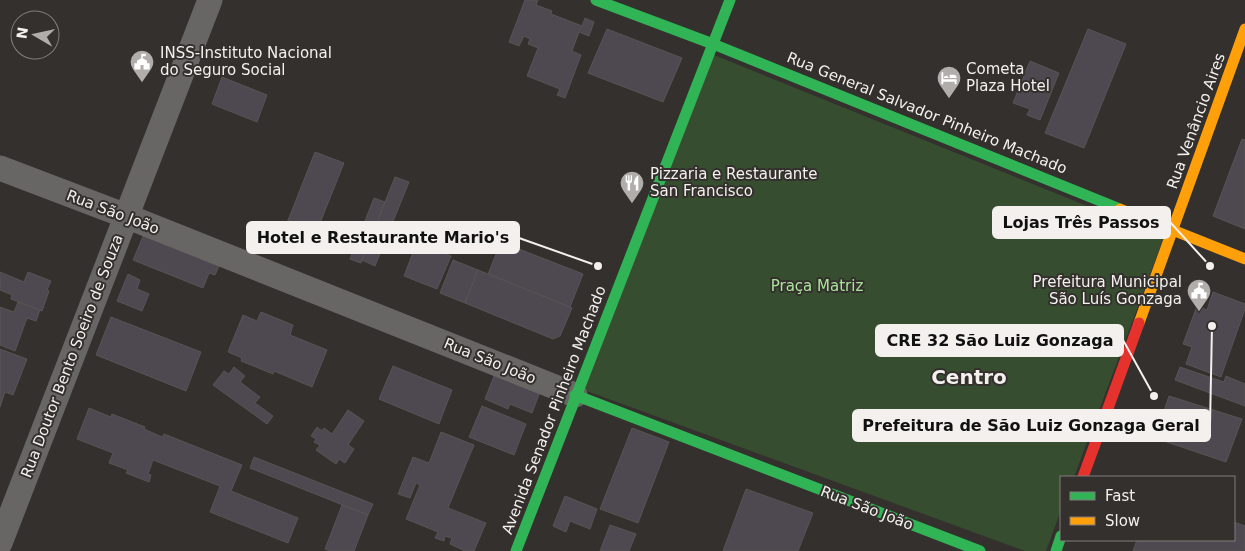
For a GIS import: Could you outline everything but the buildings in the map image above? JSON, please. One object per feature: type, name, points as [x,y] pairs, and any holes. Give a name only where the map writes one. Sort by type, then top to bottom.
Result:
[{"type":"main road","name":"Rua General Salvador Pinheiro Machado","points":[[596,0],[713,44],[1245,259]]},
{"type":"main road","name":"Avenida Senador Pinheiro Machado","points":[[516,551],[730,0]]},
{"type":"main road","name":"Rua Venâncio Aires","points":[[1083,476],[1245,29]]},
{"type":"main road","name":"Rua São João","points":[[575,396],[980,551]]},
{"type":"main road","points":[[1056,551],[1060,539]]},
{"type":"street","name":"Rua Doutor Bento Soeiro de Souza","points":[[0,543],[210,0]]},
{"type":"street","name":"Rua São João","points":[[0,168],[126,216],[575,396]]},
{"type":"green space","name":"Praça Matriz","points":[[714,55],[1164,237],[1074,476],[1060,476],[1060,513],[1046,551],[1025,551],[584,390]]},
{"type":"traffic: fast","points":[[596,0],[713,44],[1120,209]]},
{"type":"traffic: fast","points":[[516,551],[730,0]]},
{"type":"traffic: fast","points":[[575,395],[980,551]]},
{"type":"traffic: fast","points":[[1056,551],[1060,539]]},
{"type":"traffic: slow","points":[[1139,323],[1245,29]]},
{"type":"traffic: slow","points":[[1120,209],[1245,259]]},
{"type":"traffic: jam","points":[[1083,476],[1139,323]]},
{"type":"place","name":"INSS-Instituto Nacional do Seguro Social","points":[[142,83]]},
{"type":"place","name":"Cometa Plaza Hotel","points":[[949,99]]},
{"type":"place","name":"Pizzaria e Restaurante San Francisco","points":[[632,204]]},
{"type":"place","name":"Hotel e Restaurante Mario's","points":[[598,266]]},
{"type":"place","name":"Lojas Três Passos","points":[[1210,266]]},
{"type":"place","name":"Prefeitura Municipal São Luís Gonzaga","points":[[1199,312]]},
{"type":"place","name":"Prefeitura de São Luiz Gonzaga Geral","points":[[1212,326]]},
{"type":"place","name":"CRE 32 São Luiz Gonzaga","points":[[1154,396]]},
{"type":"district","name":"Centro","points":[[969,377]]}]
